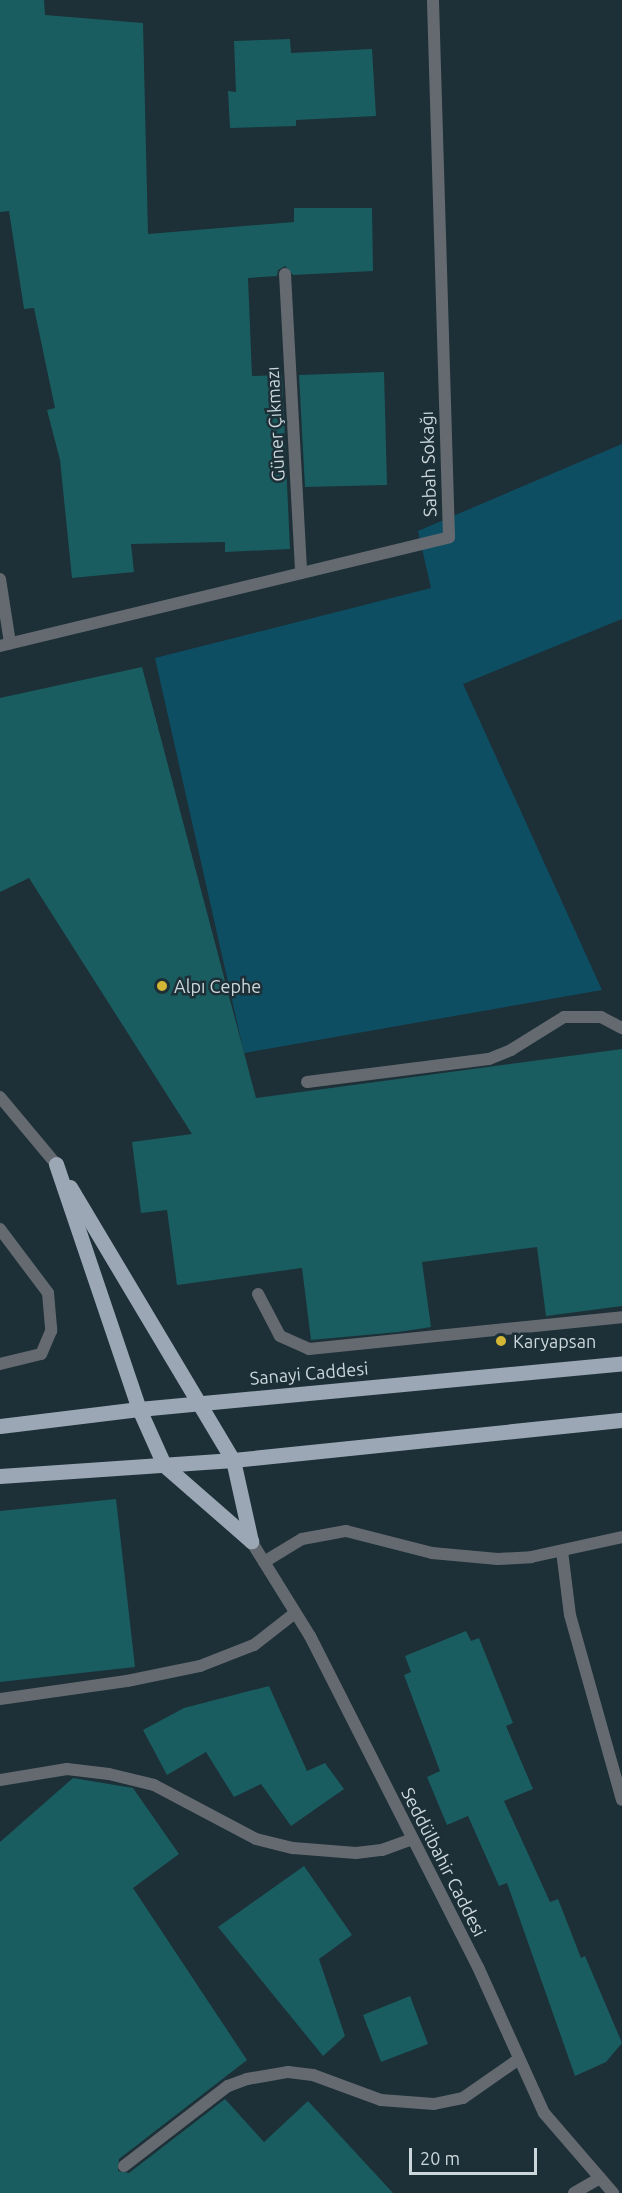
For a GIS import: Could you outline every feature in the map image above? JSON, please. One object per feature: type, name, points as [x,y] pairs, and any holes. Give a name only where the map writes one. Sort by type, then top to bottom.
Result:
[{"type":"main road","points":[[56,1164],[202,1403],[233,1460],[251,1541]]},
{"type":"main road","points":[[56,1164],[139,1409],[164,1465],[251,1541]]},
{"type":"main road","name":"Sanayi Caddesi","points":[[0,1426],[139,1409],[622,1363]]},
{"type":"main road","points":[[0,1476],[233,1460],[622,1420]]},
{"type":"street","name":"Sabah Sokağı","points":[[5,644],[449,537],[433,0]]},
{"type":"street","name":"Güner Çıkmazı","points":[[285,274],[301,573]]},
{"type":"street","points":[[0,579],[5,644]]},
{"type":"street","points":[[307,1082],[477,1062],[511,1050],[564,1017],[601,1017],[622,1028]]},
{"type":"street","points":[[0,1097],[56,1164]]},
{"type":"street","points":[[0,1229],[48,1293],[51,1331],[41,1354],[0,1364]]},
{"type":"street","points":[[258,1294],[280,1336],[309,1349],[622,1317]]},
{"type":"street","points":[[264,1562],[302,1539],[346,1531],[466,1558],[531,1557],[622,1537]]},
{"type":"street","name":"Seddülbahir Caddesi","points":[[251,1541],[295,1613],[478,1967],[544,2113],[613,2193]]},
{"type":"street","points":[[562,1551],[570,1615],[622,1800]]},
{"type":"street","points":[[0,1699],[126,1682],[200,1666],[254,1646],[295,1613]]},
{"type":"street","points":[[0,1780],[67,1769],[109,1774],[154,1785],[256,1839],[293,1848],[356,1853],[382,1850],[412,1839]]},
{"type":"street","points":[[124,2166],[228,2086],[247,2079],[288,2073],[313,2075],[381,2100],[434,2104],[463,2098],[519,2059]]},
{"type":"street","points":[[574,2193],[600,2178]]},
{"type":"shaded area","points":[[622,444],[622,619],[463,684],[602,990],[244,1053],[155,658],[431,588],[418,531]]},
{"type":"building","points":[[0,0],[44,0],[45,15],[143,23],[148,234],[294,222],[294,208],[372,208],[373,271],[293,275],[285,266],[278,270],[277,276],[248,278],[252,376],[282,375],[290,549],[225,552],[225,542],[131,544],[134,572],[72,578],[60,460],[47,410],[55,408],[34,308],[24,309],[9,211],[0,212]]},
{"type":"building","points":[[290,39],[291,53],[372,49],[376,116],[296,120],[296,126],[230,128],[228,91],[236,92],[234,41]]},
{"type":"building","points":[[384,372],[387,485],[305,487],[299,375]]},
{"type":"building","points":[[142,667],[256,1098],[622,1049],[622,1306],[546,1316],[537,1247],[422,1262],[431,1327],[398,1332],[311,1340],[302,1268],[177,1285],[167,1210],[141,1213],[132,1142],[192,1134],[29,878],[0,892],[0,698]]},
{"type":"building","points":[[116,1499],[135,1667],[0,1682],[0,1511]]},
{"type":"building","points":[[466,1631],[471,1641],[479,1638],[513,1723],[506,1726],[533,1789],[504,1801],[550,1902],[558,1899],[581,1958],[585,1956],[622,2043],[606,2062],[575,2076],[507,1883],[499,1886],[468,1816],[447,1825],[427,1777],[440,1771],[404,1675],[411,1672],[405,1656]]},
{"type":"building","points":[[269,1686],[307,1771],[325,1763],[344,1789],[291,1826],[261,1784],[234,1797],[206,1752],[167,1775],[143,1730],[184,1708]]},
{"type":"building","points":[[73,1778],[133,1788],[179,1854],[133,1888],[247,2060],[119,2159],[118,2171],[129,2173],[225,2099],[264,2142],[308,2101],[393,2193],[0,2193],[0,1842]]},
{"type":"building","points":[[304,1866],[352,1935],[319,1959],[345,2036],[323,2056],[218,1927]]},
{"type":"building","points":[[410,1996],[428,2044],[381,2062],[363,2015]]},
{"type":"place","name":"Alpı Cephe","points":[[162,986]]},
{"type":"place","name":"Karyapsan","points":[[501,1341]]}]
